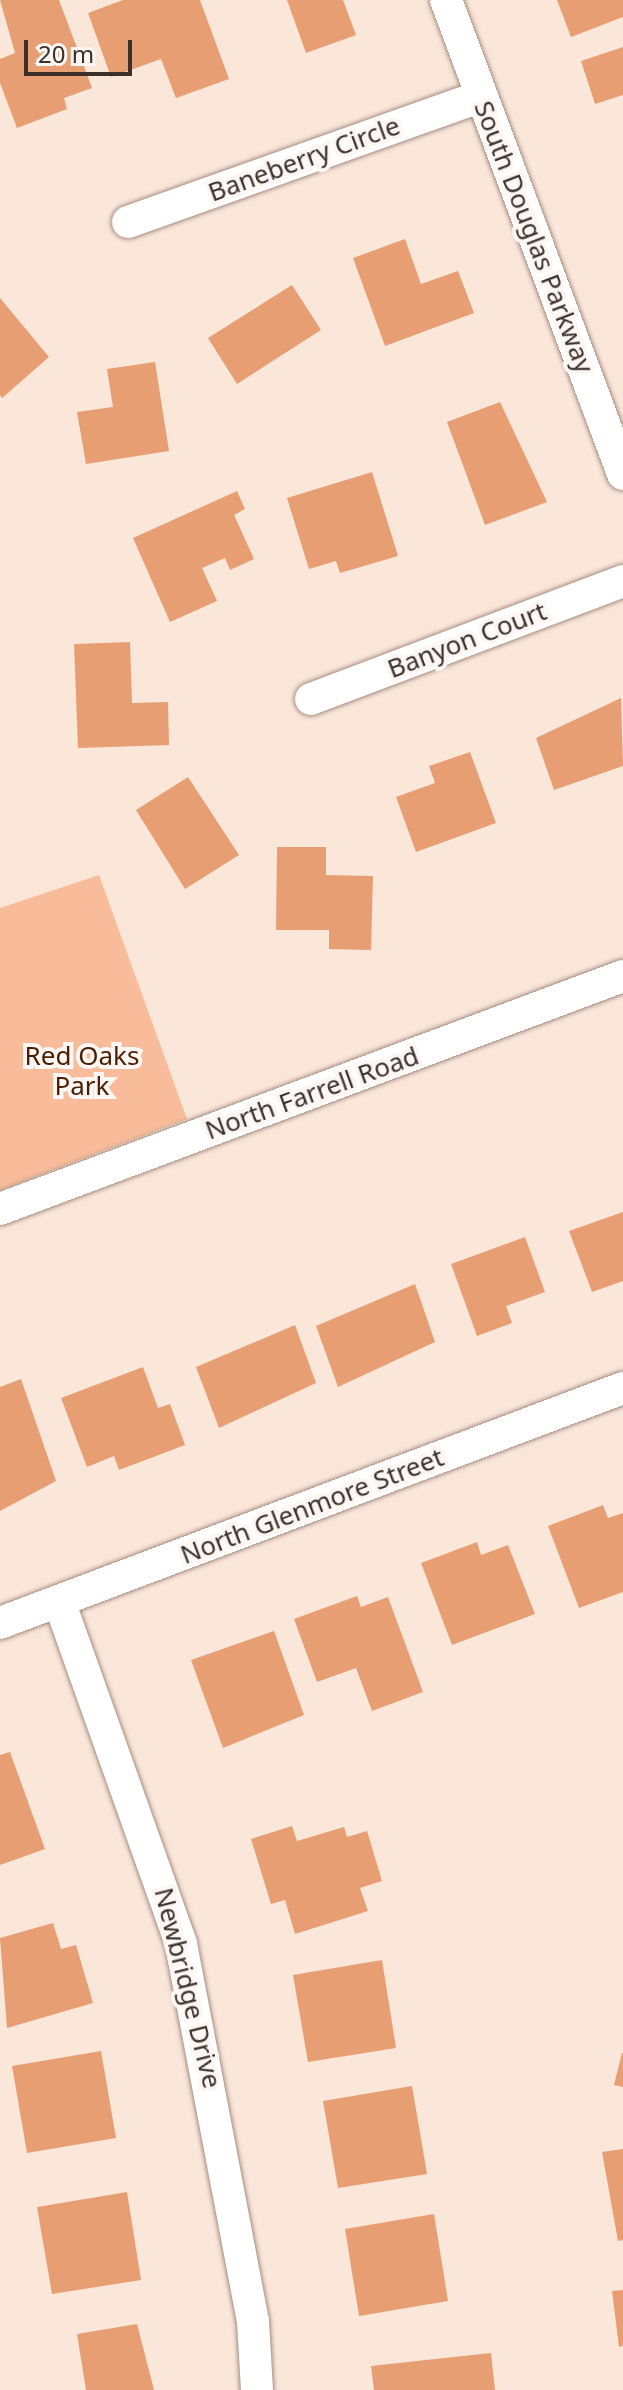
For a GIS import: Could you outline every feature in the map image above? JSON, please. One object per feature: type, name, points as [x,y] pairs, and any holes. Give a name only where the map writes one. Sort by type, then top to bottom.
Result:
[{"type":"street","name":"South Douglas Parkway","points":[[446,0],[623,474]]},
{"type":"street","name":"Baneberry Circle","points":[[128,222],[481,96]]},
{"type":"street","name":"Banyon Court","points":[[311,699],[623,581]]},
{"type":"street","name":"North Farrell Road","points":[[0,1209],[623,976]]},
{"type":"street","name":"North Glenmore Street","points":[[0,1623],[623,1388]]},
{"type":"street","name":"Newbridge Drive","points":[[59,1601],[181,1944],[253,2321],[257,2390]]},
{"type":"green space","name":"Red Oaks Park","points":[[99,875],[187,1119],[0,1190],[0,908]]},
{"type":"building","points":[[0,0],[59,0],[92,88],[64,98],[67,109],[17,128],[0,83],[0,59],[15,53]]},
{"type":"building","points":[[123,0],[200,0],[229,79],[176,98],[161,59],[111,77],[88,13]]},
{"type":"building","points":[[287,0],[343,0],[356,35],[306,53]]},
{"type":"building","points":[[557,0],[623,0],[623,17],[571,37]]},
{"type":"building","points":[[623,47],[623,95],[595,104],[581,61]]},
{"type":"building","points":[[405,239],[421,284],[458,271],[474,313],[385,346],[353,258]]},
{"type":"building","points":[[292,285],[321,330],[237,384],[208,338]]},
{"type":"building","points":[[0,298],[49,357],[2,398],[0,395]]},
{"type":"building","points":[[155,362],[169,451],[86,464],[77,412],[113,407],[107,369]]},
{"type":"building","points":[[500,402],[547,502],[485,525],[447,422]]},
{"type":"building","points":[[372,472],[398,556],[340,573],[336,561],[309,569],[287,498]]},
{"type":"building","points":[[237,491],[245,509],[234,515],[254,559],[230,570],[225,558],[202,568],[217,601],[170,622],[133,538]]},
{"type":"building","points":[[130,642],[132,703],[168,702],[169,745],[78,748],[74,644]]},
{"type":"building","points":[[621,698],[623,766],[554,790],[536,738]]},
{"type":"building","points":[[470,752],[496,823],[416,852],[396,797],[435,783],[429,766]]},
{"type":"building","points":[[188,777],[239,855],[185,889],[136,810]]},
{"type":"building","points":[[277,847],[326,847],[326,875],[373,876],[371,950],[329,949],[329,930],[276,930]]},
{"type":"building","points":[[623,1212],[623,1281],[592,1292],[569,1231]]},
{"type":"building","points":[[525,1237],[545,1292],[506,1306],[512,1323],[477,1336],[451,1264]]},
{"type":"building","points":[[415,1284],[435,1342],[338,1387],[316,1326]]},
{"type":"building","points":[[295,1325],[316,1383],[219,1428],[196,1367]]},
{"type":"building","points":[[143,1367],[158,1408],[170,1404],[185,1445],[119,1470],[114,1456],[87,1467],[61,1398]]},
{"type":"building","points":[[21,1379],[56,1481],[0,1511],[0,1387]]},
{"type":"building","points":[[603,1505],[608,1518],[623,1513],[623,1592],[579,1608],[548,1526]]},
{"type":"building","points":[[477,1542],[481,1555],[508,1545],[535,1614],[452,1645],[421,1563]]},
{"type":"building","points":[[357,1596],[361,1607],[388,1597],[423,1692],[372,1711],[356,1668],[317,1682],[294,1619]]},
{"type":"building","points":[[274,1631],[304,1715],[223,1748],[191,1660]]},
{"type":"building","points":[[10,1752],[45,1849],[0,1865],[0,1755]]},
{"type":"building","points":[[292,1826],[297,1841],[344,1827],[347,1837],[367,1831],[382,1881],[360,1888],[368,1911],[295,1934],[285,1900],[271,1904],[251,1839]]},
{"type":"building","points":[[53,1923],[61,1949],[76,1945],[93,2003],[7,2028],[0,1938]]},
{"type":"building","points":[[382,1960],[396,2048],[308,2062],[293,1975]]},
{"type":"building","points":[[101,2051],[116,2138],[27,2153],[12,2066]]},
{"type":"building","points":[[623,2053],[623,2087],[614,2085]]},
{"type":"building","points":[[412,2086],[427,2174],[338,2188],[323,2101]]},
{"type":"building","points":[[623,2149],[623,2240],[618,2241],[602,2152]]},
{"type":"building","points":[[127,2192],[141,2280],[52,2294],[37,2207]]},
{"type":"building","points":[[434,2214],[448,2301],[359,2316],[345,2229]]},
{"type":"building","points":[[623,2290],[623,2346],[619,2347],[612,2291]]},
{"type":"building","points":[[137,2324],[154,2390],[86,2390],[77,2334]]},
{"type":"building","points":[[491,2353],[495,2390],[374,2390],[371,2366]]}]
